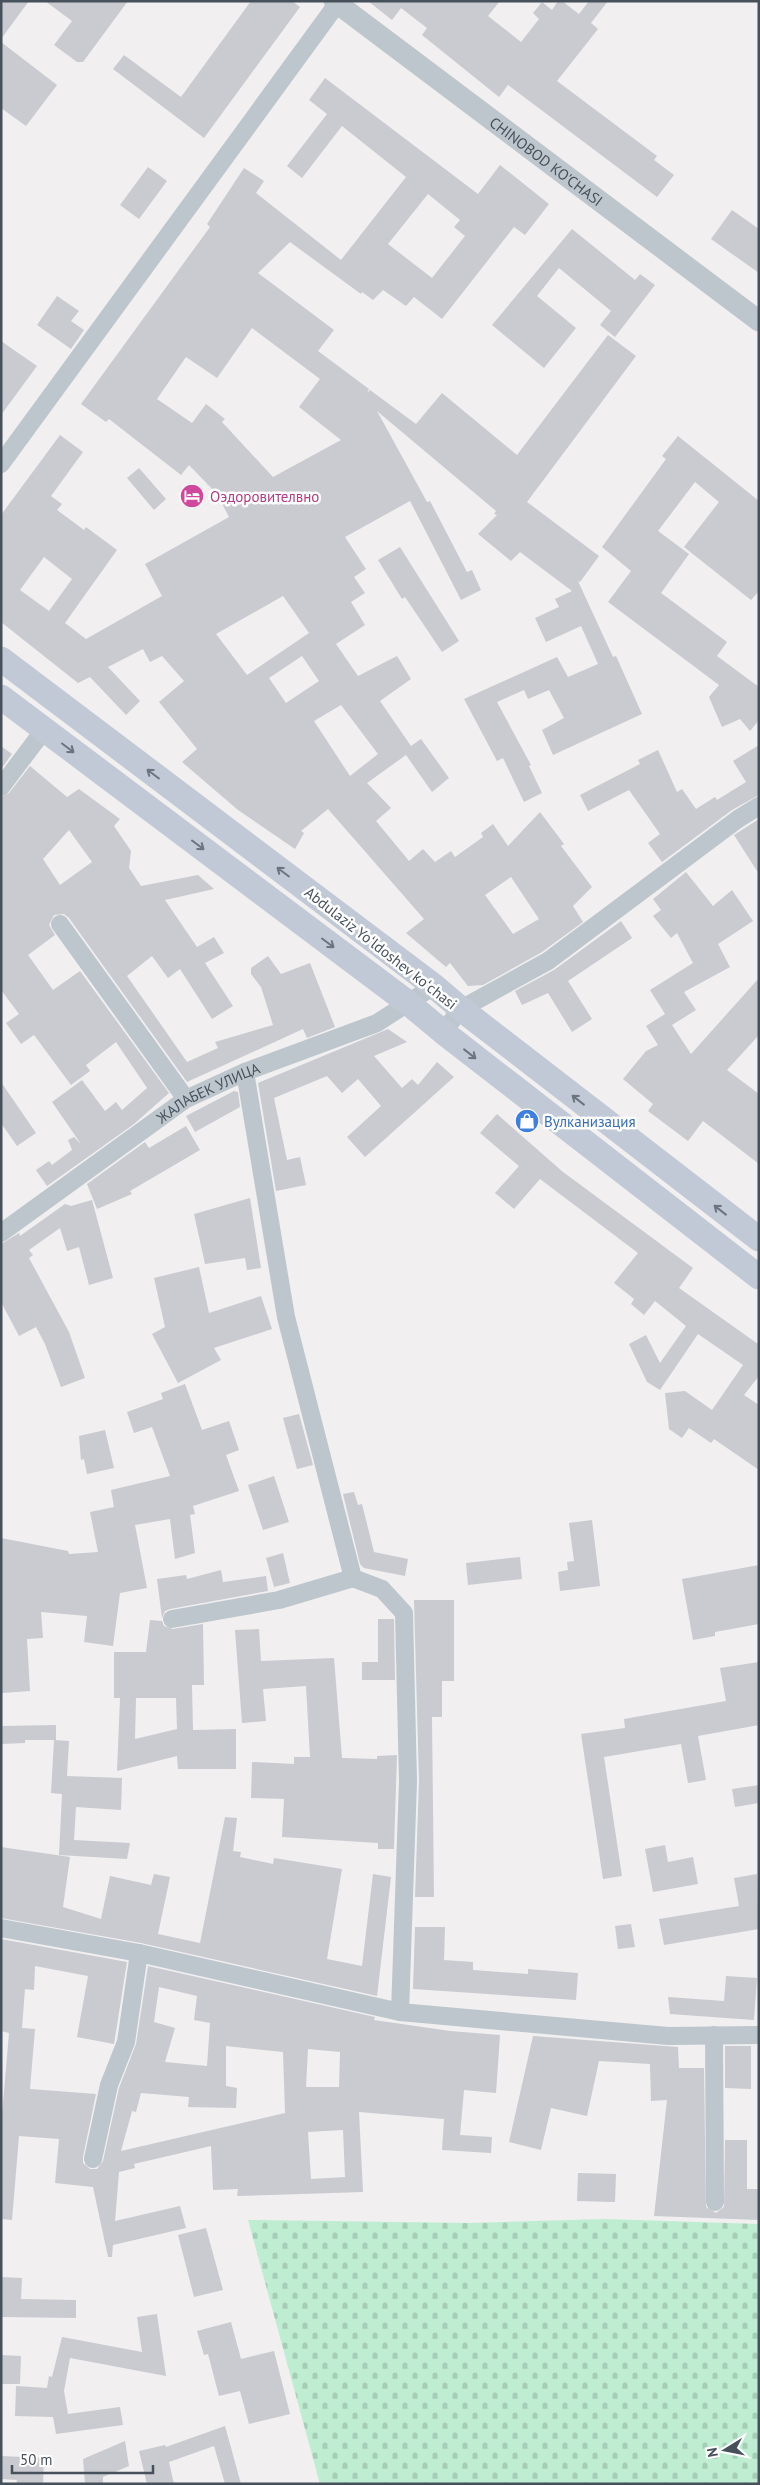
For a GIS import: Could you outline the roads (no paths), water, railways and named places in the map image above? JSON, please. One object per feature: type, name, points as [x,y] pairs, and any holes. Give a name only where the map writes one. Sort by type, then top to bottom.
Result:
[{"type":"main road","name":"Abdulaziz Yoʻldoshev koʻchasi","points":[[1,660],[434,986],[461,1010],[759,1239]]},
{"type":"main road","name":"Abdulaziz Yoʻldoshev koʻchasi","points":[[1,697],[407,1002],[442,1032],[759,1277]]},
{"type":"street","name":"CHINOBOD KO'CHASI","points":[[336,2],[759,321]]},
{"type":"street","points":[[1,464],[336,2]]},
{"type":"street","points":[[1,787],[44,730]]},
{"type":"street","points":[[442,1032],[461,1010],[548,961],[738,818],[759,806]]},
{"type":"street","points":[[60,924],[186,1099]]},
{"type":"street","name":"ЖАЛАБЕК УЛИЦА","points":[[1,1233],[186,1099],[246,1072],[377,1023],[434,986]]},
{"type":"street","points":[[246,1072],[286,1317],[353,1578]]},
{"type":"street","points":[[172,1619],[278,1600],[353,1578],[382,1589],[404,1613],[408,1781],[400,2012]]},
{"type":"street","points":[[1,1928],[139,1953],[400,2012],[668,2036],[759,2035]]},
{"type":"street","points":[[93,2159],[109,2085],[126,2042],[139,1953]]},
{"type":"street","points":[[714,2035],[715,2202]]},
{"type":"place","name":"Оэдоровителвно","points":[[192,496]]},
{"type":"place","name":"Вулканизация","points":[[527,1121]]}]
